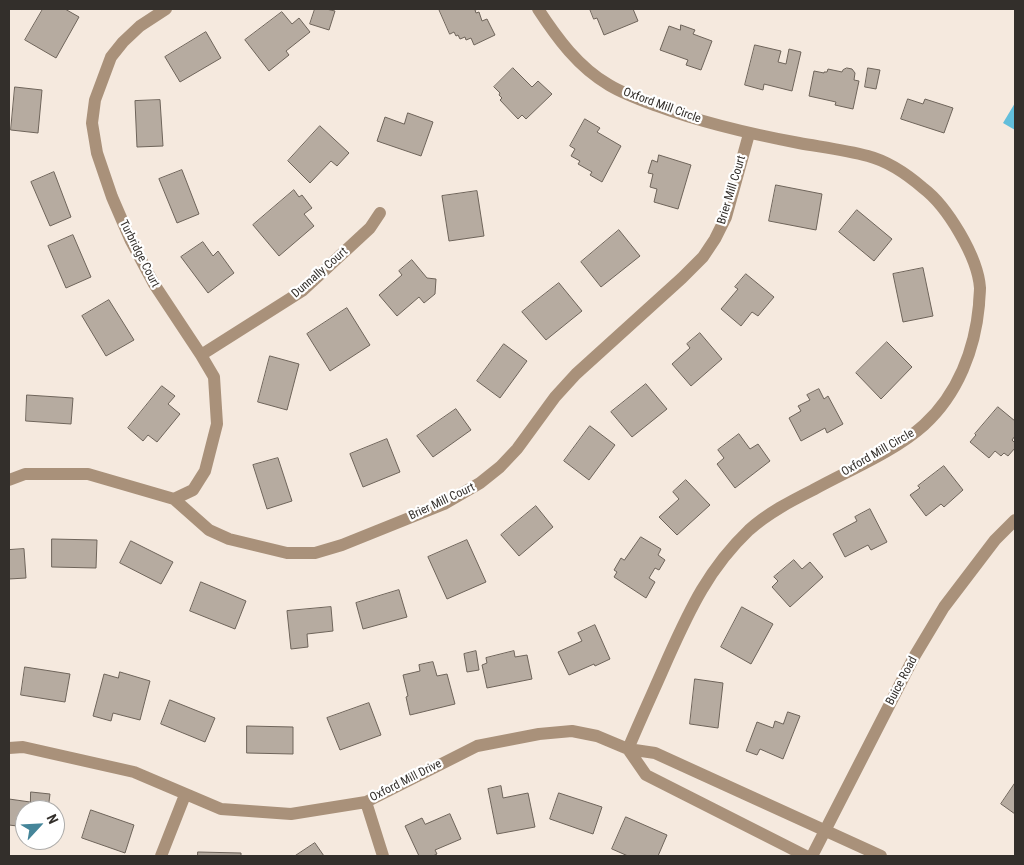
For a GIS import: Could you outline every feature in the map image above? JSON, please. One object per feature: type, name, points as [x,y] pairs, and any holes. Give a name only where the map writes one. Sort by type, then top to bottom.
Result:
[{"type":"street","name":"Turbridge Court","points":[[166,9],[140,26],[123,42],[111,58],[94,100],[92,123],[97,154],[112,197],[131,241],[154,284],[214,377],[217,424],[205,471],[193,490],[174,499]]},
{"type":"street","name":"Oxford Mill Circle","points":[[538,9],[564,47],[584,67],[608,85],[630,96],[682,115],[749,134],[870,156],[899,170],[927,191],[952,221],[971,254],[980,286],[977,327],[958,380],[942,405],[924,425],[894,446],[783,506],[750,529],[726,555],[708,579],[693,604],[628,749]]},
{"type":"street","name":"Brier Mill Court","points":[[9,480],[25,474],[88,474],[174,499],[209,530],[229,540],[287,553],[315,553],[342,545],[444,504],[480,484],[500,467],[517,449],[555,397],[576,374],[703,257],[726,216],[749,134]]},
{"type":"street","name":"Dunnally Court","points":[[201,355],[302,292],[370,228],[380,213]]},
{"type":"street","name":"Buice Road","points":[[812,856],[914,657],[944,607],[995,540],[1015,520]]},
{"type":"street","name":"Oxford Mill Drive","points":[[9,748],[23,747],[134,772],[220,809],[291,814],[366,802],[477,746],[539,734],[572,731],[597,736],[628,749],[655,753],[881,856]]},
{"type":"street","points":[[628,749],[646,775],[806,856]]},
{"type":"street","points":[[161,856],[185,795]]},
{"type":"street","points":[[366,802],[383,856]]},
{"type":"water","points":[[1015,103],[1015,130],[1003,123]]},
{"type":"building","points":[[43,9],[65,9],[79,17],[56,58],[25,40]]},
{"type":"building","points":[[315,9],[335,11],[329,30],[310,24]]},
{"type":"building","points":[[439,9],[479,9],[475,10],[476,13],[479,12],[482,21],[487,19],[495,35],[474,45],[471,38],[466,40],[465,37],[460,39],[454,32],[450,34]]},
{"type":"building","points":[[590,9],[633,9],[638,21],[604,35],[597,18],[594,19]]},
{"type":"building","points":[[282,12],[292,24],[299,18],[310,32],[286,51],[289,55],[269,71],[245,40]]},
{"type":"building","points":[[681,25],[695,30],[693,34],[712,41],[701,70],[686,65],[688,60],[660,50],[669,26],[680,30]]},
{"type":"building","points":[[206,32],[221,58],[180,82],[165,57]]},
{"type":"building","points":[[755,45],[781,51],[778,62],[786,64],[789,49],[801,52],[792,91],[764,84],[763,90],[745,85]]},
{"type":"building","points":[[513,68],[532,87],[538,81],[552,94],[526,119],[522,115],[518,119],[500,100],[502,98],[499,95],[500,93],[494,87]]},
{"type":"building","points":[[847,68],[852,69],[855,73],[854,80],[859,81],[853,109],[835,105],[836,102],[809,96],[814,71],[824,73],[828,69],[842,72]]},
{"type":"building","points":[[868,68],[880,70],[876,89],[865,87]]},
{"type":"building","points":[[15,87],[42,90],[38,133],[11,130]]},
{"type":"building","points":[[908,99],[923,104],[925,99],[953,108],[944,133],[901,119]]},
{"type":"building","points":[[160,100],[163,146],[137,147],[135,101]]},
{"type":"building","points":[[408,113],[433,122],[421,156],[377,141],[385,117],[404,124]]},
{"type":"building","points":[[585,119],[600,128],[597,132],[621,146],[602,182],[590,175],[592,172],[578,164],[580,161],[571,156],[575,149],[570,146]]},
{"type":"building","points":[[320,126],[349,153],[337,166],[331,161],[310,183],[288,161]]},
{"type":"building","points":[[659,155],[691,165],[678,209],[654,202],[657,189],[650,187],[653,174],[648,173],[652,160],[657,162]]},
{"type":"building","points":[[182,170],[199,214],[177,223],[159,179]]},
{"type":"building","points":[[54,172],[71,217],[50,226],[31,182]]},
{"type":"building","points":[[776,185],[822,194],[816,230],[769,221]]},
{"type":"building","points":[[294,190],[299,197],[302,195],[312,208],[304,214],[314,226],[279,256],[253,225]]},
{"type":"building","points":[[477,191],[484,236],[449,241],[442,196]]},
{"type":"building","points":[[857,210],[892,239],[874,261],[839,232]]},
{"type":"building","points":[[619,230],[640,256],[601,287],[581,262]]},
{"type":"building","points":[[73,235],[91,277],[66,288],[48,246]]},
{"type":"building","points":[[203,242],[213,256],[218,251],[234,273],[208,293],[181,257]]},
{"type":"building","points":[[412,260],[427,278],[436,279],[435,294],[424,303],[419,297],[397,316],[379,295],[402,275],[399,271]]},
{"type":"building","points":[[923,268],[933,316],[903,322],[893,274]]},
{"type":"building","points":[[746,274],[774,297],[758,316],[752,312],[741,326],[721,309],[738,289],[735,287]]},
{"type":"building","points":[[559,283],[582,311],[546,340],[522,312]]},
{"type":"building","points":[[109,300],[134,340],[106,356],[82,316]]},
{"type":"building","points":[[347,308],[370,345],[330,371],[307,334]]},
{"type":"building","points":[[700,333],[722,359],[691,386],[672,364],[690,348],[687,344]]},
{"type":"building","points":[[887,342],[912,367],[881,399],[856,373]]},
{"type":"building","points":[[504,344],[527,361],[500,398],[477,381]]},
{"type":"building","points":[[270,356],[299,364],[287,410],[258,402]]},
{"type":"building","points":[[646,384],[667,409],[632,437],[611,412]]},
{"type":"building","points":[[162,386],[175,396],[168,404],[180,414],[157,442],[148,435],[143,441],[128,428]]},
{"type":"building","points":[[819,389],[824,399],[828,396],[843,424],[827,433],[825,428],[801,441],[789,418],[801,411],[798,406],[810,400],[807,395]]},
{"type":"building","points":[[27,395],[73,398],[71,424],[26,421]]},
{"type":"building","points":[[998,407],[1015,421],[1015,436],[1012,440],[1015,443],[1015,448],[1008,456],[1004,453],[1001,456],[995,451],[989,458],[970,442]]},
{"type":"building","points":[[456,409],[471,430],[433,457],[417,436]]},
{"type":"building","points":[[590,426],[615,445],[589,480],[564,461]]},
{"type":"building","points":[[739,434],[750,449],[758,444],[770,461],[735,488],[717,464],[724,458],[718,450]]},
{"type":"building","points":[[387,439],[400,472],[363,487],[350,454]]},
{"type":"building","points":[[278,458],[292,501],[267,509],[253,465]]},
{"type":"building","points":[[944,466],[963,490],[944,507],[941,504],[926,516],[910,495],[920,488],[918,486]]},
{"type":"building","points":[[686,480],[710,505],[677,535],[659,517],[679,499],[673,492]]},
{"type":"building","points":[[536,506],[553,527],[519,556],[501,535]]},
{"type":"building","points":[[870,509],[887,542],[871,550],[868,545],[845,557],[833,534],[857,521],[855,517]]},
{"type":"building","points":[[641,537],[661,549],[658,555],[665,560],[659,570],[655,568],[649,578],[655,582],[646,598],[614,577],[617,572],[614,570],[621,558],[624,560]]},
{"type":"building","points":[[52,539],[97,540],[96,568],[52,567]]},
{"type":"building","points":[[467,540],[486,582],[447,599],[428,557]]},
{"type":"building","points":[[131,541],[173,562],[161,584],[120,563]]},
{"type":"building","points":[[24,549],[26,578],[9,579],[9,550]]},
{"type":"building","points":[[794,560],[802,569],[810,562],[823,577],[790,607],[772,587],[778,581],[774,577]]},
{"type":"building","points":[[201,582],[246,601],[235,629],[190,611]]},
{"type":"building","points":[[399,590],[407,617],[363,629],[356,603]]},
{"type":"building","points":[[331,607],[333,631],[307,634],[308,647],[291,649],[287,611]]},
{"type":"building","points":[[742,607],[773,624],[751,664],[721,647]]},
{"type":"building","points":[[595,625],[610,659],[569,675],[558,652],[582,641],[578,633]]},
{"type":"building","points":[[476,651],[479,670],[467,672],[464,654]]},
{"type":"building","points":[[514,651],[515,657],[527,655],[532,679],[487,688],[482,665],[487,663],[486,658]]},
{"type":"building","points":[[433,662],[437,676],[447,674],[455,704],[410,715],[403,675],[420,671],[419,665]]},
{"type":"building","points":[[25,667],[70,674],[65,702],[21,695]]},
{"type":"building","points":[[120,672],[150,681],[140,720],[113,713],[111,721],[93,716],[104,674],[118,678]]},
{"type":"building","points":[[695,679],[723,683],[718,728],[690,724]]},
{"type":"building","points":[[170,700],[215,718],[205,742],[161,724]]},
{"type":"building","points":[[369,703],[381,735],[340,750],[327,718]]},
{"type":"building","points":[[788,712],[800,716],[783,759],[760,749],[757,755],[746,751],[757,722],[773,728],[775,721],[783,724]]},
{"type":"building","points":[[247,726],[293,727],[293,754],[247,753]]},
{"type":"building","points":[[1015,783],[1015,814],[1001,804]]},
{"type":"building","points":[[501,786],[503,798],[528,793],[535,827],[497,834],[488,789]]},
{"type":"building","points":[[31,792],[50,794],[49,800],[30,800]]},
{"type":"building","points":[[559,793],[602,807],[593,834],[550,819]]},
{"type":"building","points":[[9,799],[16,800],[15,826],[9,825]]},
{"type":"building","points":[[91,810],[134,825],[125,853],[82,838]]},
{"type":"building","points":[[450,814],[461,839],[435,850],[437,854],[433,856],[419,856],[405,826],[422,818],[425,824]]},
{"type":"building","points":[[626,817],[667,835],[658,856],[628,856],[612,849]]},
{"type":"building","points":[[315,843],[324,856],[295,856]]},
{"type":"building","points":[[198,852],[241,853],[241,856],[198,856]]}]
